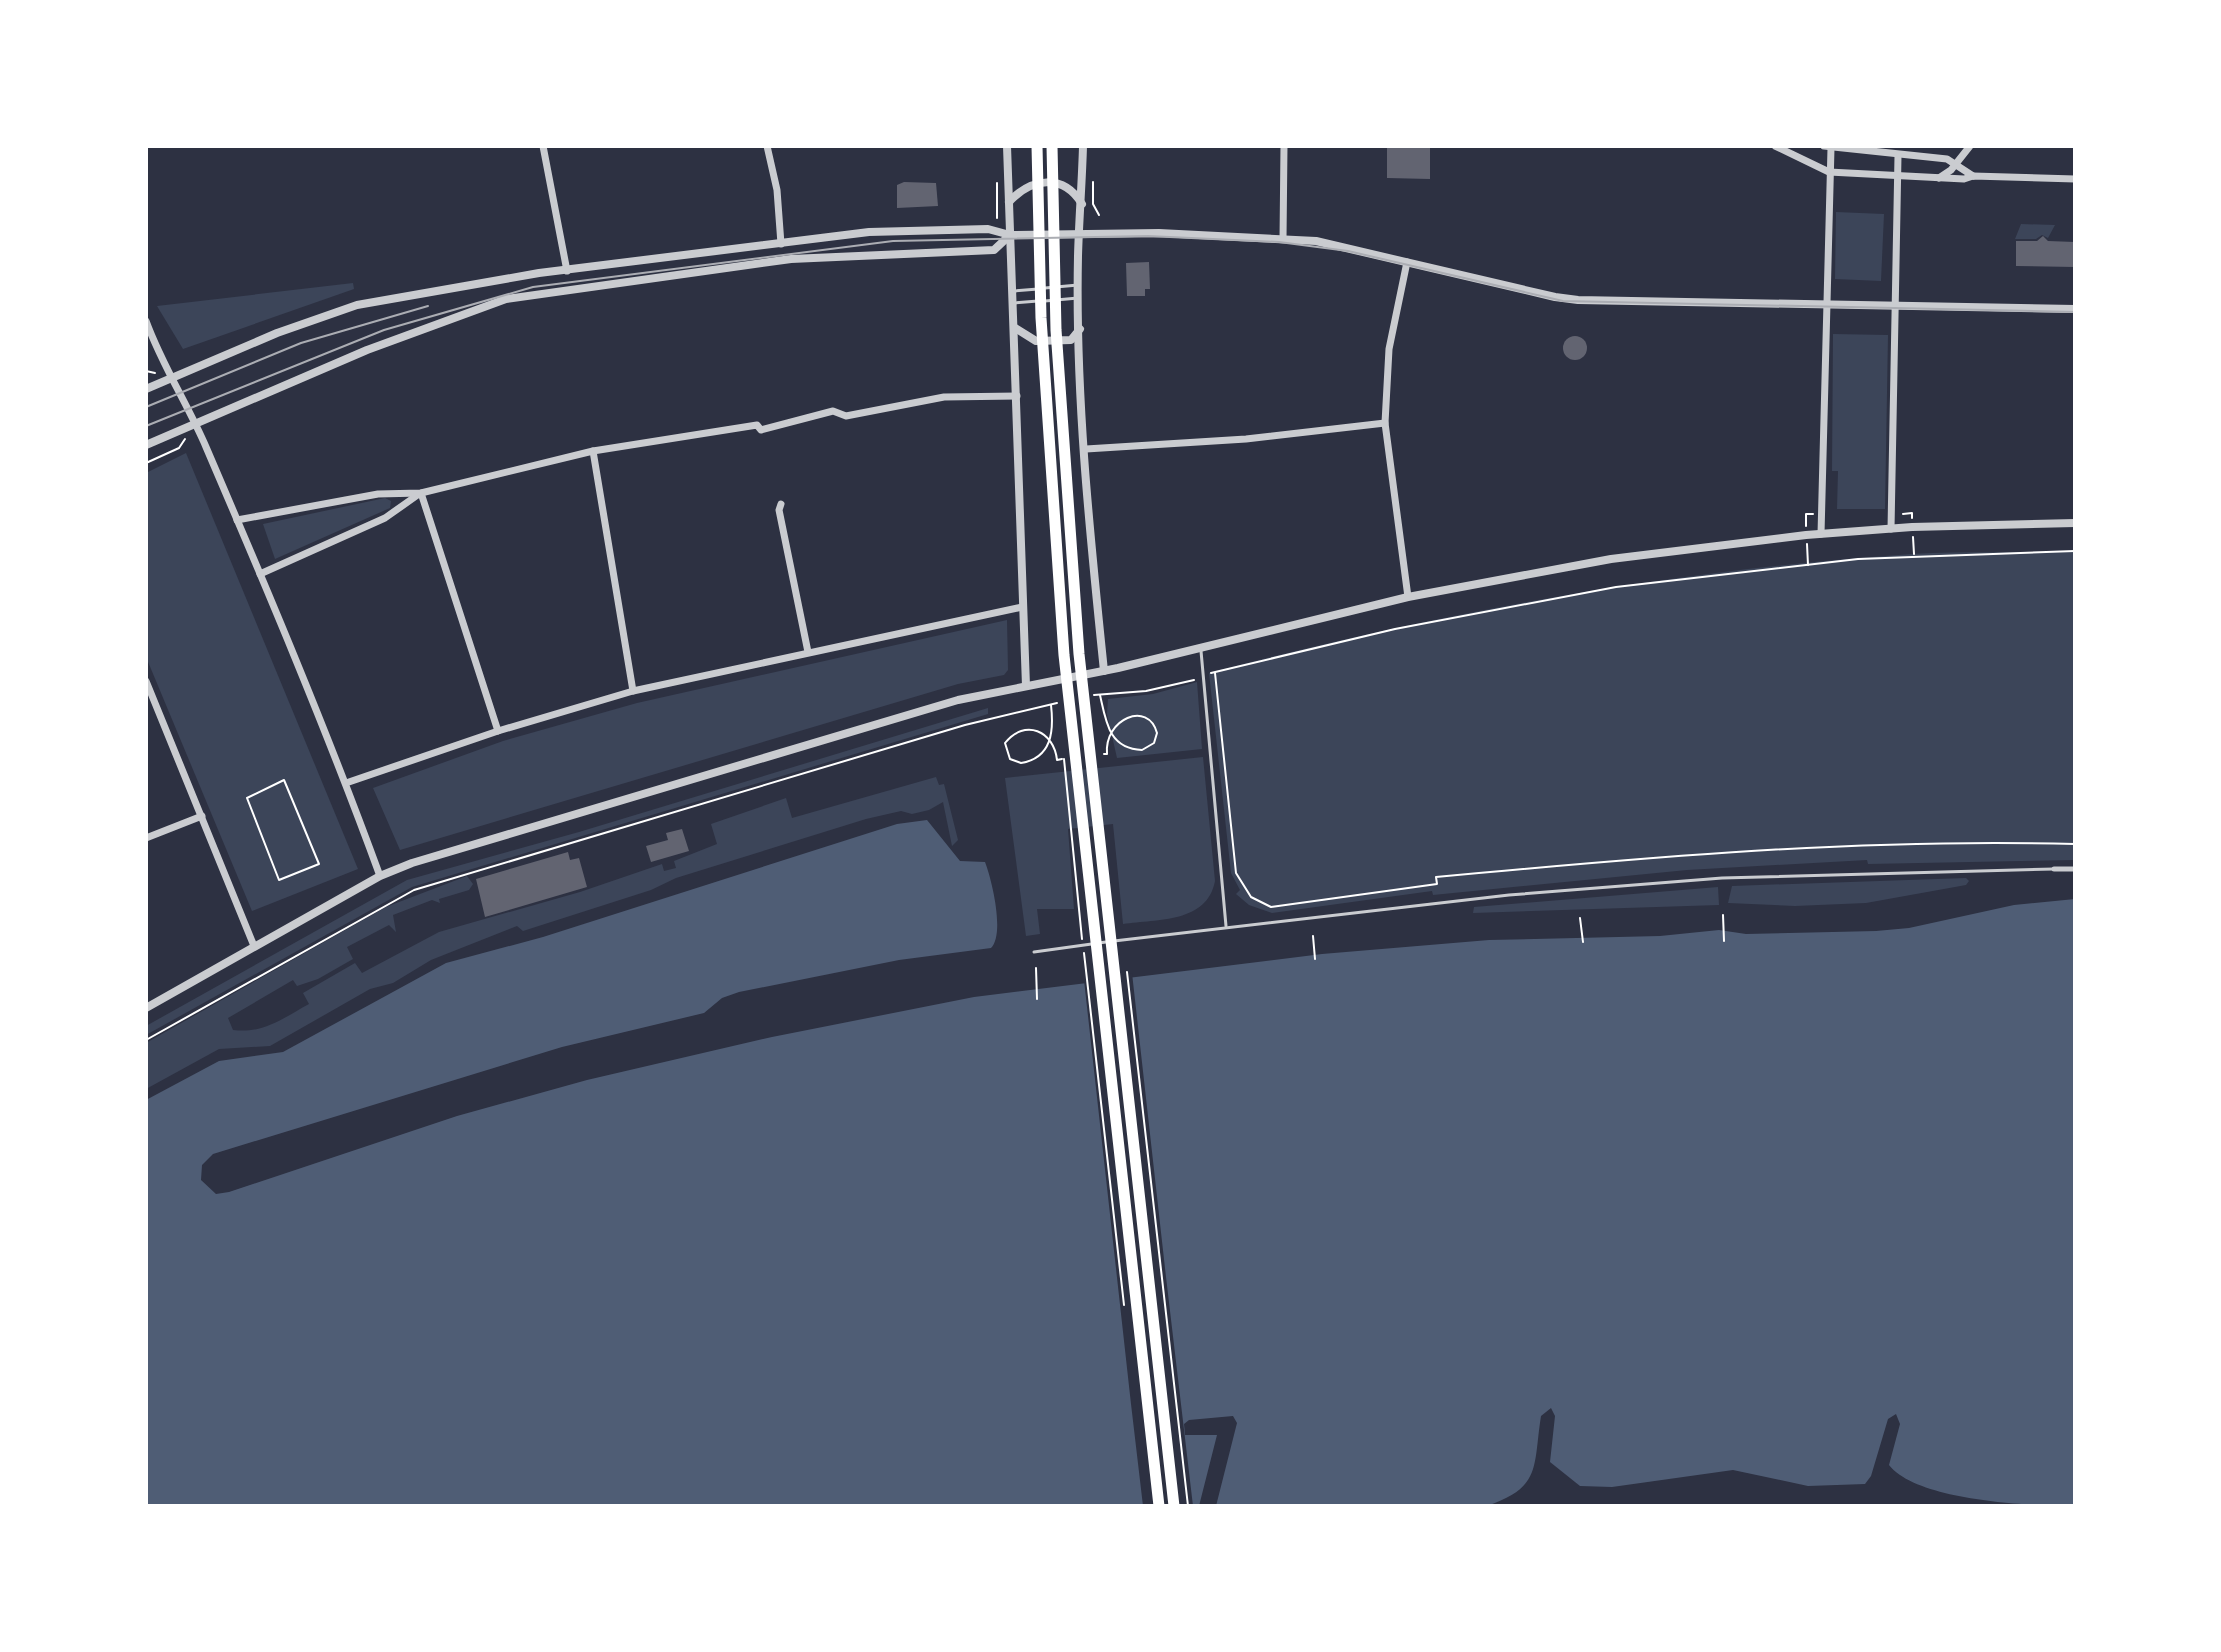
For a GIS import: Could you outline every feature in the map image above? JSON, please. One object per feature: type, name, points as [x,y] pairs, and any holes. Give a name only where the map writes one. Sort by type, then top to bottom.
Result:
[{"type":"main road","points":[[1037,148],[1050,488],[1069,758],[1159,1506]]},
{"type":"main road","points":[[1052,148],[1063,457],[1174,1506]]},
{"type":"street","points":[[543,146],[567,271]]},
{"type":"street","points":[[767,146],[777,190],[781,244]]},
{"type":"street","points":[[1007,146],[1026,686]]},
{"type":"street","points":[[1083,146],[1080,329],[1086,449],[1104,671]]},
{"type":"street","points":[[1283,239],[1284,146]]},
{"type":"street","points":[[1775,146],[1829,172],[1964,179],[1973,176],[2075,179]]},
{"type":"street","points":[[1939,178],[1970,146]]},
{"type":"street","points":[[1821,534],[1827,304],[1827,147],[1947,159],[1973,176]]},
{"type":"street","points":[[1891,529],[1898,156]]},
{"type":"street","points":[[1009,202],[1028,185],[1053,181],[1068,188],[1082,205]]},
{"type":"street","points":[[146,389],[357,305],[567,271],[885,231],[988,229],[1010,235],[1159,233],[1326,243],[1555,297],[2075,309]]},
{"type":"street","points":[[146,445],[367,350],[506,299],[791,259],[994,250],[1010,235]]},
{"type":"street","points":[[1407,262],[1389,349],[1385,423],[1408,597]]},
{"type":"street","points":[[146,321],[148,331],[196,423],[260,574],[346,783],[380,876]]},
{"type":"street","points":[[1015,328],[1036,341],[1071,340],[1080,329]]},
{"type":"street","points":[[237,520],[378,494],[421,493],[593,451],[757,425],[761,430],[793,424],[811,414],[829,411],[846,416],[944,397],[1017,396]]},
{"type":"street","points":[[1086,449],[1246,439],[1385,423]]},
{"type":"street","points":[[593,451],[633,691]]},
{"type":"street","points":[[260,574],[385,518],[421,493]]},
{"type":"street","points":[[421,493],[498,731]]},
{"type":"street","points":[[781,504],[779,510],[808,652]]},
{"type":"street","points":[[146,1008],[380,876],[434,855],[898,717],[1104,671],[1408,597],[1611,559],[1821,534],[2075,523]]},
{"type":"street","points":[[346,783],[498,731],[633,691],[1022,607]]},
{"type":"street","points":[[146,681],[254,946]]},
{"type":"street","points":[[146,838],[202,816]]},
{"type":"street","points":[[2054,869],[2075,869]]},
{"type":"lane","points":[[1014,291],[1079,285]]},
{"type":"lane","points":[[1014,303],[1079,298]]},
{"type":"lane","points":[[1200,646],[1226,926]]},
{"type":"lane","points":[[1034,952],[1226,926],[1509,895],[1722,878],[2054,869]]},
{"type":"path","points":[[1093,175],[1093,204],[1099,215]]},
{"type":"path","points":[[997,177],[997,218]]},
{"type":"path","points":[[146,463],[179,448],[196,423]]},
{"type":"path","points":[[1095,755],[1107,754],[1111,729],[1124,719],[1144,719],[1153,723],[1157,733],[1154,743],[1142,750],[1125,747],[1112,736],[1100,694],[1146,691],[1395,629],[1648,583],[1858,559],[2075,551]]},
{"type":"path","points":[[1215,672],[1236,873],[1251,897],[1271,907],[1437,884],[1436,877],[1675,854],[1868,844],[2075,844]]},
{"type":"path","points":[[146,1040],[414,890],[965,725],[1051,704],[1053,731],[1049,744],[1035,759],[1021,763],[1010,759],[1005,750],[1005,743],[1013,734],[1035,730],[1053,740],[1057,760],[1069,758]]},
{"type":"path","points":[[1069,758],[1062,764],[1082,938]]},
{"type":"path","points":[[284,780],[319,864],[279,880],[247,798],[284,780]]},
{"type":"path","points":[[1723,915],[1724,941]]},
{"type":"path","points":[[1580,918],[1583,942]]},
{"type":"path","points":[[1313,936],[1315,959]]},
{"type":"path","points":[[1084,954],[1125,1317]]},
{"type":"path","points":[[1127,966],[1188,1506]]},
{"type":"path","points":[[1036,968],[1037,999]]},
{"type":"shaded area","points":[[1836,212],[1884,214],[1881,281],[1835,279]]},
{"type":"shaded area","points":[[2021,224],[2055,225],[2048,238],[2042,235],[2036,239],[2015,239]]},
{"type":"shaded area","points":[[353,283],[354,289],[183,349],[157,306]]},
{"type":"shaded area","points":[[1833,334],[1888,335],[1885,509],[1837,509],[1838,471],[1832,471]]},
{"type":"shaded area","points":[[186,453],[358,869],[252,911],[146,657],[146,473]]},
{"type":"shaded area","points":[[385,498],[391,501],[390,508],[275,559],[263,524]]},
{"type":"shaded area","points":[[2075,552],[2075,860],[1868,864],[1867,860],[1687,870],[1433,895],[1432,891],[1272,913],[1249,905],[1236,894],[1240,890],[1231,873],[1209,673],[1382,631],[1646,583],[1823,561],[1912,554]]},
{"type":"shaded area","points":[[1007,620],[1008,670],[1004,675],[958,684],[400,850],[373,788],[503,741],[637,703]]},
{"type":"shaded area","points":[[1197,682],[1202,749],[1117,758],[1107,714],[1108,699],[1153,694]]},
{"type":"shaded area","points":[[988,708],[988,714],[412,887],[146,1035],[146,1026],[407,880],[579,832]]},
{"type":"shaded area","points":[[1203,757],[1215,881],[1202,905],[1179,916],[1123,924],[1113,824],[1068,829],[1074,909],[1037,909],[1040,934],[1026,936],[1005,778]]},
{"type":"shaded area","points":[[936,777],[939,785],[944,784],[958,840],[952,846],[943,802],[929,810],[912,814],[901,811],[866,819],[676,878],[651,890],[523,931],[517,926],[431,960],[393,983],[370,989],[270,1046],[219,1049],[146,1089],[146,1043],[386,907],[467,876],[473,884],[469,890],[439,899],[440,903],[432,900],[393,915],[396,932],[389,925],[347,947],[353,959],[318,979],[297,986],[293,980],[228,1018],[233,1030],[254,1030],[273,1024],[309,1004],[303,993],[355,963],[362,973],[439,932],[580,892],[662,864],[664,871],[676,868],[674,861],[717,844],[711,824],[786,798],[792,818]]},
{"type":"shaded area","points":[[927,820],[960,861],[985,862],[994,893],[997,919],[995,941],[991,948],[899,960],[739,992],[722,998],[704,1013],[562,1047],[213,1154],[202,1165],[201,1180],[216,1194],[229,1192],[457,1116],[587,1080],[772,1037],[974,997],[1322,954],[1489,940],[1660,936],[1719,930],[1746,934],[1876,931],[1909,928],[2014,905],[2075,899],[2075,1506],[1976,1499],[1924,1487],[1903,1477],[1889,1465],[1900,1424],[1896,1414],[1888,1419],[1871,1476],[1865,1484],[1808,1486],[1733,1470],[1612,1487],[1580,1486],[1550,1462],[1555,1416],[1551,1408],[1541,1416],[1535,1462],[1526,1483],[1505,1499],[1487,1506],[1216,1506],[1237,1423],[1233,1416],[1189,1420],[1184,1424],[1185,1435],[1217,1435],[1199,1506],[146,1506],[146,1100],[219,1061],[283,1052],[446,963],[543,937],[897,824]]},
{"type":"shaded area","points":[[1966,878],[1969,881],[1966,885],[1866,903],[1795,906],[1728,903],[1732,886]]},
{"type":"shaded area","points":[[1718,887],[1719,905],[1473,913],[1474,907]]},
{"type":"pier","points":[[1132,973],[1193,1506],[1143,1506],[1131,1404],[1084,980]]},
{"type":"building","points":[[1387,146],[1430,146],[1430,179],[1387,178]]},
{"type":"building","points":[[904,182],[936,183],[938,206],[897,208],[897,185]]},
{"type":"building","points":[[2043,236],[2048,241],[2075,242],[2075,267],[2016,266],[2016,241],[2037,241]]},
{"type":"building","points":[[1149,262],[1150,289],[1145,289],[1145,296],[1127,296],[1126,263]]},
{"type":"building","points":[[1575,336],[1584,339],[1587,348],[1584,357],[1575,360],[1566,357],[1563,348],[1566,339]]},
{"type":"building","points":[[682,829],[689,851],[651,862],[646,846],[668,840],[666,833]]},
{"type":"building","points":[[568,852],[570,860],[579,858],[587,887],[485,917],[476,879]]},
{"type":"tram line","points":[[146,426],[384,330],[533,287],[893,241],[1148,236],[1279,242],[1348,251],[1563,301],[2075,312]]},
{"type":"tram line","points":[[146,407],[301,343],[428,306]]}]
